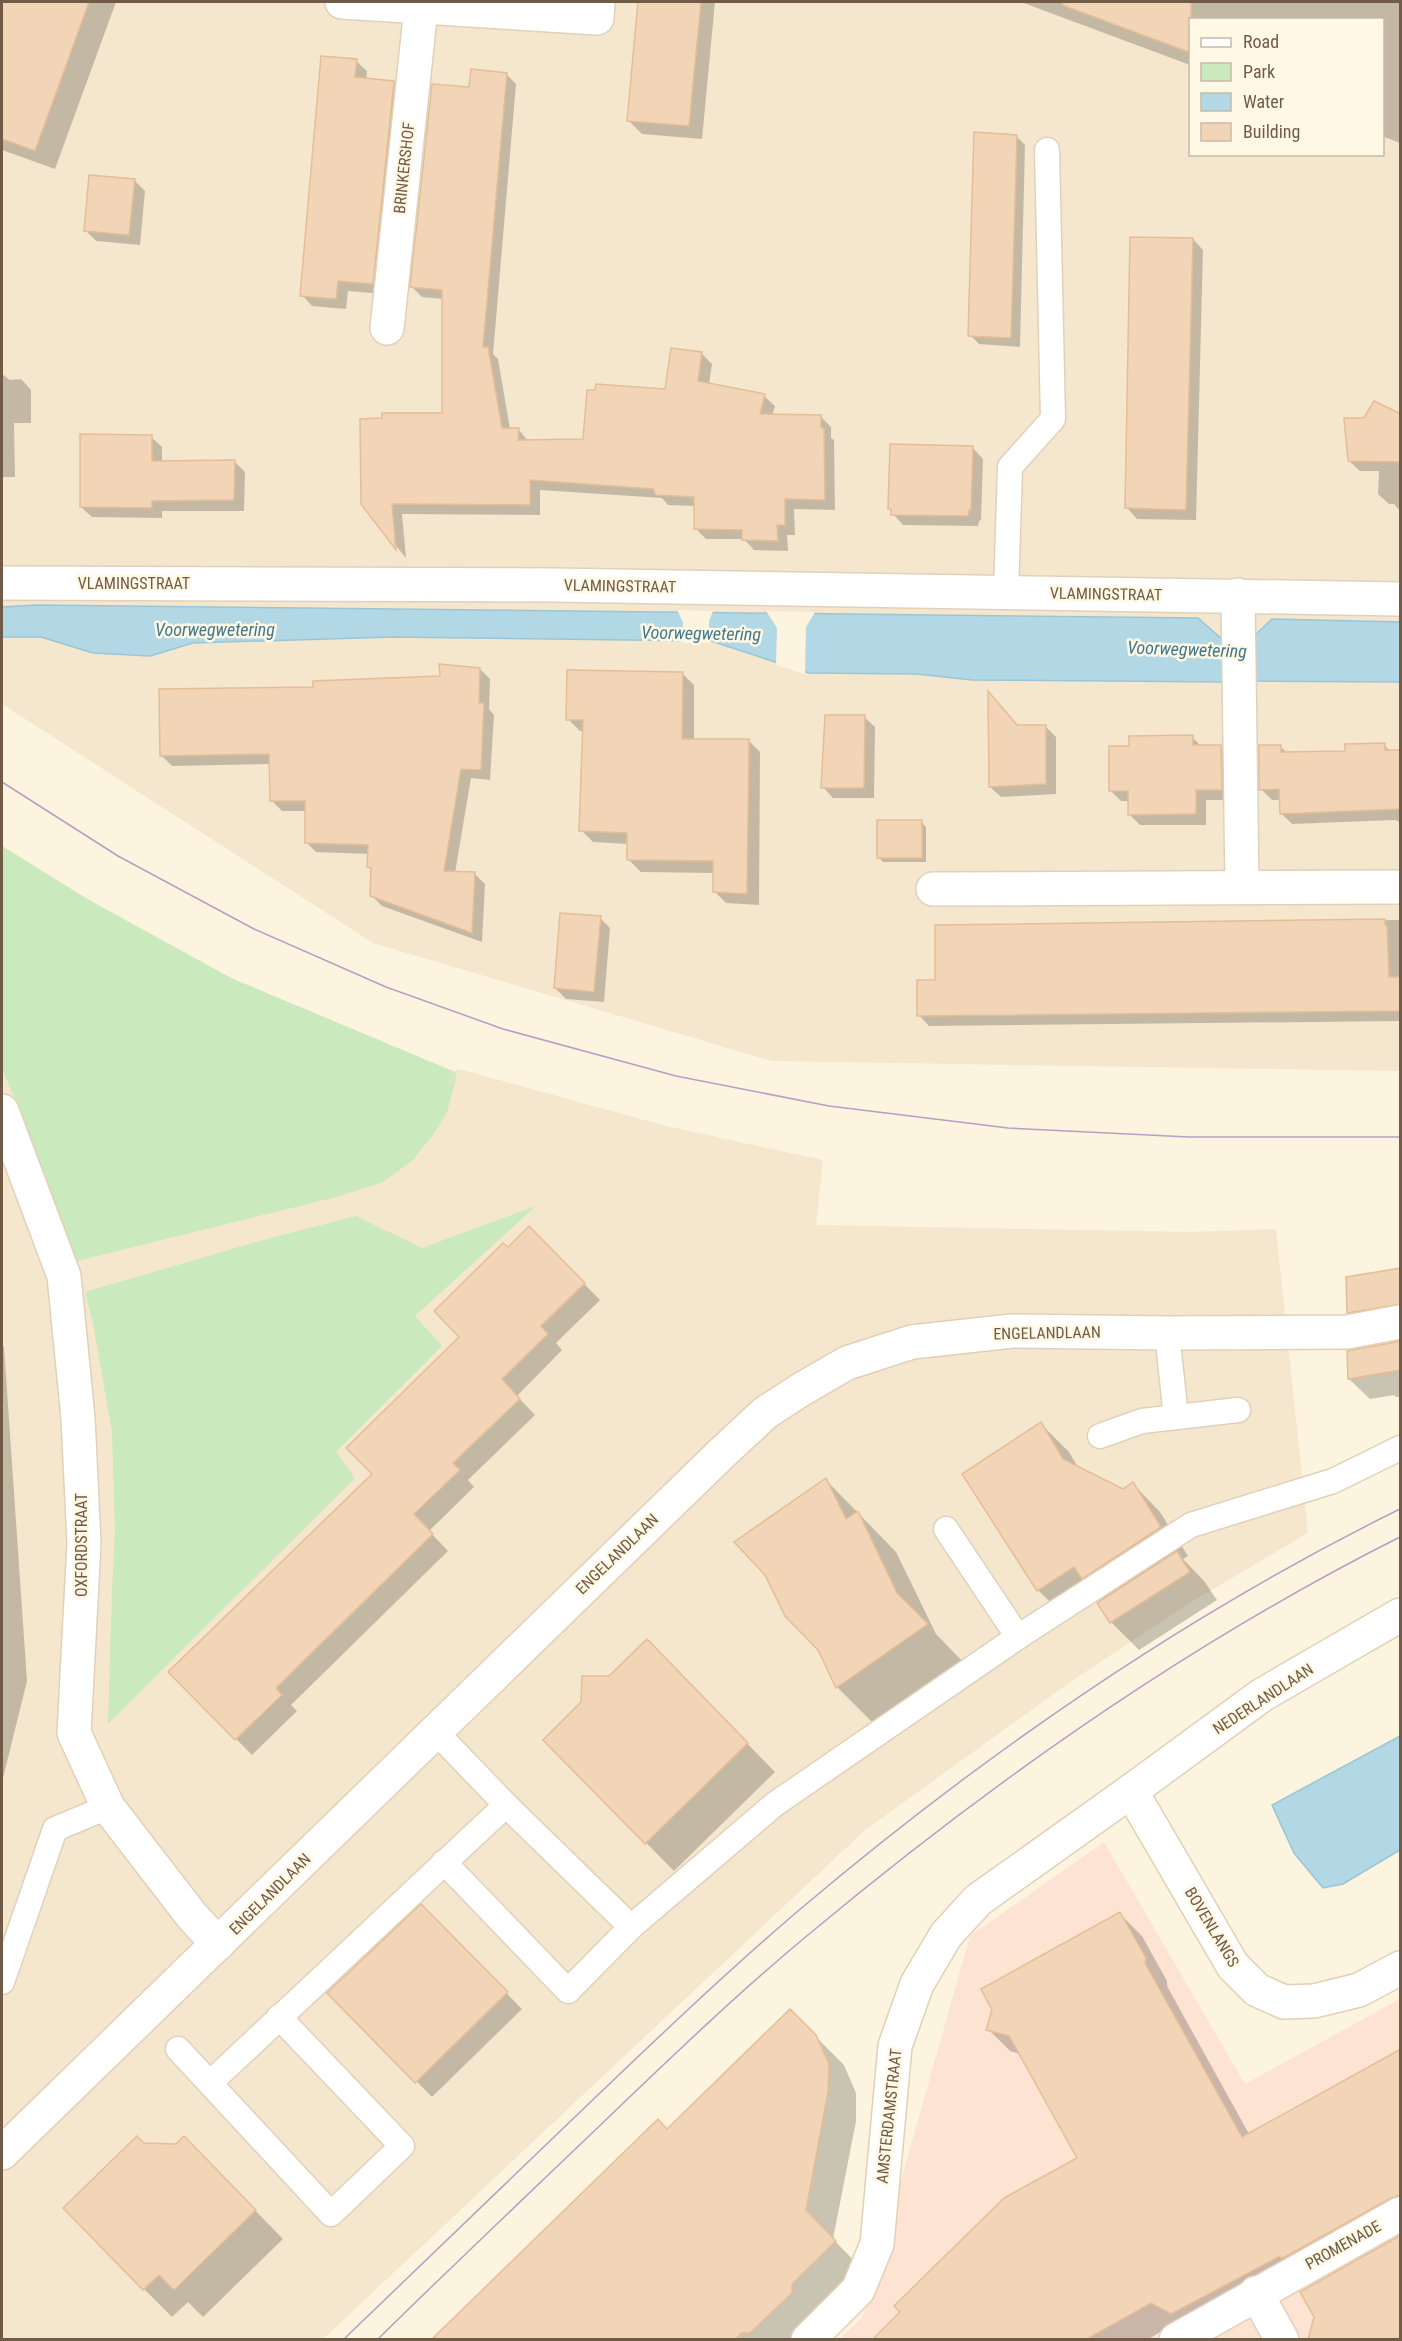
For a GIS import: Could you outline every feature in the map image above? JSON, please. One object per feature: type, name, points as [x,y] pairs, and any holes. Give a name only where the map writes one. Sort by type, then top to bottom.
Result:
[{"type":"street","points":[[342,2],[597,18],[598,2]]},
{"type":"street","name":"BRINKERSHOF","points":[[387,328],[421,8]]},
{"type":"street","name":"VLAMINGSTRAAT","points":[[2,583],[555,585],[1006,593],[1238,604],[1401,599]]},
{"type":"street","points":[[1238,604],[1242,887]]},
{"type":"street","points":[[933,889],[1401,887]]},
{"type":"street","name":"OXFORDSTRAAT","points":[[2,1111],[64,1276],[78,1418],[84,1542],[74,1734],[108,1807],[192,1916],[218,1944]]},
{"type":"street","name":"ENGELANDLAAN","points":[[2,2153],[765,1413],[802,1389],[847,1363],[912,1342],[1012,1332],[1347,1332],[1401,1322]]},
{"type":"street","name":"NEDERLANDLAAN","points":[[1131,1791],[1262,1695],[1401,1615]]},
{"type":"street","name":"BOVENLANGS","points":[[1131,1791],[1233,1966],[1257,1990],[1284,2002],[1314,2001],[1359,1990],[1401,1968]]},
{"type":"street","name":"AMSTERDAMSTRAAT","points":[[808,2340],[858,2290],[877,2244],[895,2046],[917,1984],[946,1935],[978,1900],[1131,1791]]},
{"type":"street","name":"PROMENADE","points":[[1176,2340],[1286,2276],[1401,2214]]},
{"type":"street","points":[[1256,2293],[1282,2340]]},
{"type":"lane","points":[[1006,593],[1010,467],[1053,418],[1047,150]]},
{"type":"lane","points":[[1167,1333],[1176,1417]]},
{"type":"lane","points":[[1100,1436],[1142,1421],[1238,1410]]},
{"type":"lane","points":[[444,1862],[568,1991],[631,1927],[775,1804],[1018,1637],[1191,1525],[1333,1481],[1401,1448]]},
{"type":"lane","points":[[946,1529],[1018,1637]]},
{"type":"lane","points":[[435,1731],[631,1927]]},
{"type":"lane","points":[[210,2083],[506,1804]]},
{"type":"lane","points":[[2,1982],[55,1829],[108,1807]]},
{"type":"lane","points":[[178,2049],[331,2214],[402,2146],[279,2017]]},
{"type":"shaded area","points":[[2,2],[1400,2],[1400,1071],[772,1061],[373,943],[2,704]]},
{"type":"shaded area","points":[[2,846],[89,900],[231,978],[455,1072],[459,1069],[666,1126],[823,1160],[816,1225],[1190,1232],[1276,1229],[1308,1533],[1188,1604],[1073,1680],[864,1831],[323,2339],[2,2339]]},
{"type":"shaded area","points":[[1104,1842],[1245,2084],[1400,1999],[1400,2339],[838,2340],[862,2318],[970,1936]]},
{"type":"green space","points":[[2,846],[89,900],[231,978],[455,1072],[459,1069],[444,1091],[457,1074],[447,1112],[433,1135],[412,1161],[383,1182],[340,1196],[73,1262],[27,1127],[2,1069]]},
{"type":"green space","points":[[536,1206],[415,1316],[442,1346],[336,1452],[355,1478],[108,1724],[115,1533],[112,1432],[93,1323],[85,1292],[263,1240],[356,1216],[422,1248]]},
{"type":"water","name":"Voorwegwetering","points":[[37,605],[1198,618],[1224,641],[1225,682],[972,680],[917,674],[809,673],[711,641],[393,637],[193,643],[150,656],[93,653],[41,637],[2,637],[2,607]]},
{"type":"water","points":[[1272,619],[1400,622],[1400,682],[1248,681],[1249,641]]},
{"type":"water","points":[[1400,1736],[1400,1850],[1343,1884],[1323,1888],[1294,1853],[1272,1805]]},
{"type":"pier","points":[[677,610],[713,611],[709,621],[709,643],[683,643],[683,622]]},
{"type":"pier","points":[[766,611],[815,612],[806,627],[805,674],[776,665],[777,628]]},
{"type":"building","points":[[2,2],[89,2],[35,151],[2,139]]},
{"type":"building","points":[[638,2],[701,2],[689,126],[627,121]]},
{"type":"building","points":[[1063,2],[1191,2],[1189,52],[1062,5]]},
{"type":"building","points":[[321,56],[357,59],[355,77],[394,81],[373,284],[338,281],[336,299],[300,296]]},
{"type":"building","points":[[471,69],[507,73],[483,347],[488,347],[502,428],[519,428],[518,440],[583,439],[587,390],[595,390],[596,384],[665,389],[671,348],[702,352],[698,381],[765,394],[760,414],[821,415],[821,428],[824,428],[825,500],[785,499],[785,525],[777,525],[778,541],[742,540],[742,530],[694,529],[694,497],[656,495],[653,489],[530,480],[530,505],[392,504],[396,550],[361,504],[360,419],[382,418],[382,413],[442,413],[442,290],[410,287],[432,84],[469,87]]},
{"type":"building","points":[[974,132],[1017,135],[1011,338],[968,336]]},
{"type":"building","points":[[89,175],[135,179],[129,235],[84,231]]},
{"type":"building","points":[[1130,237],[1193,238],[1186,510],[1125,508]]},
{"type":"building","points":[[1374,401],[1401,414],[1401,462],[1348,461],[1344,418],[1364,418]]},
{"type":"building","points":[[80,434],[152,435],[152,461],[235,460],[234,500],[152,501],[152,508],[80,507]]},
{"type":"building","points":[[890,444],[973,446],[971,510],[968,516],[891,515],[891,509],[888,509]]},
{"type":"building","points":[[439,664],[480,668],[479,703],[484,703],[481,770],[461,769],[444,871],[475,872],[472,933],[370,896],[371,868],[367,867],[368,845],[305,843],[305,801],[270,801],[269,754],[160,756],[159,689],[313,687],[313,681],[440,676]]},
{"type":"building","points":[[567,670],[683,672],[682,739],[749,739],[747,894],[713,892],[713,861],[627,860],[627,833],[579,831],[583,720],[566,720]]},
{"type":"building","points":[[988,691],[1017,725],[1046,725],[1046,784],[989,787]]},
{"type":"building","points":[[825,715],[865,715],[864,788],[821,788]]},
{"type":"building","points":[[1193,735],[1193,745],[1221,745],[1222,790],[1196,790],[1196,814],[1128,815],[1128,791],[1109,791],[1109,746],[1129,746],[1129,736]]},
{"type":"building","points":[[1385,743],[1385,750],[1401,750],[1401,809],[1280,814],[1279,789],[1259,790],[1259,745],[1281,745],[1281,752],[1345,751],[1345,744]]},
{"type":"building","points":[[877,820],[922,820],[922,858],[877,858]]},
{"type":"building","points":[[560,913],[601,916],[594,992],[554,988]]},
{"type":"building","points":[[1385,919],[1389,977],[1401,977],[1401,1011],[917,1016],[917,980],[935,980],[935,925]]},
{"type":"building","points":[[529,1226],[585,1283],[541,1326],[548,1334],[502,1379],[520,1399],[453,1463],[460,1470],[414,1514],[433,1534],[276,1688],[282,1695],[235,1740],[168,1672],[372,1474],[346,1448],[459,1337],[434,1311],[503,1243],[508,1247]]},
{"type":"building","points":[[1401,1268],[1401,1304],[1347,1313],[1346,1277]]},
{"type":"building","points":[[1401,1341],[1401,1370],[1348,1379],[1347,1351]]},
{"type":"building","points":[[1041,1422],[1063,1459],[1123,1489],[1133,1482],[1161,1527],[1082,1579],[1074,1567],[1037,1591],[962,1474]]},
{"type":"building","points":[[826,1478],[846,1519],[858,1511],[897,1593],[928,1624],[836,1688],[818,1650],[785,1616],[765,1575],[734,1542]]},
{"type":"building","points":[[1177,1551],[1190,1572],[1110,1623],[1097,1603]]},
{"type":"building","points":[[647,1639],[748,1743],[645,1844],[543,1740],[581,1702],[582,1676],[609,1676]]},
{"type":"building","points":[[421,1904],[508,1992],[415,2083],[327,1993]]},
{"type":"building","points":[[1120,1912],[1146,1958],[1145,1963],[1242,2137],[1401,2049],[1401,2195],[1391,2198],[1281,2259],[1280,2256],[1171,2314],[1151,2303],[1085,2340],[872,2340],[900,2312],[894,2306],[1004,2198],[1077,2158],[1009,2036],[986,2030],[992,2010],[981,1989]]},
{"type":"building","points":[[790,2009],[816,2035],[829,2064],[828,2092],[806,2210],[836,2241],[792,2284],[792,2293],[750,2333],[741,2333],[735,2340],[431,2340],[658,2119],[667,2129]]},
{"type":"building","points":[[137,2136],[144,2143],[176,2144],[184,2136],[256,2210],[174,2290],[159,2275],[143,2290],[63,2208]]},
{"type":"building","points":[[1401,2235],[1401,2340],[1308,2340],[1314,2317],[1300,2292]]},
{"type":"tram line","points":[[2,782],[118,856],[254,929],[386,987],[503,1029],[676,1076],[829,1106],[1008,1128],[1189,1137],[1400,1137]]},
{"type":"tram line","points":[[343,2340],[686,2011],[798,1911],[939,1798],[1012,1744],[1163,1642],[1320,1550],[1400,1509]]},
{"type":"tram line","points":[[377,2340],[697,2033],[752,1983],[877,1878],[1020,1770],[1167,1670],[1243,1623],[1400,1537]]}]
